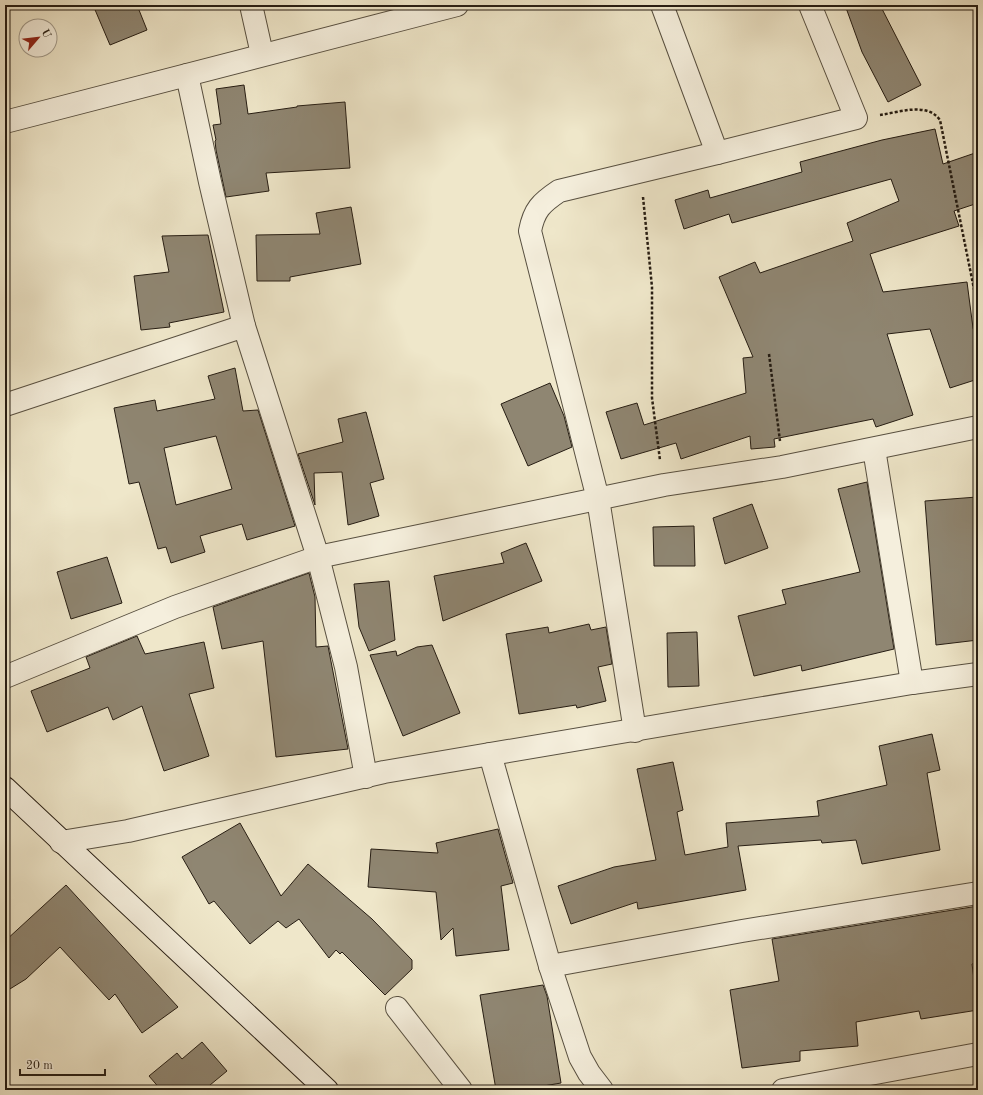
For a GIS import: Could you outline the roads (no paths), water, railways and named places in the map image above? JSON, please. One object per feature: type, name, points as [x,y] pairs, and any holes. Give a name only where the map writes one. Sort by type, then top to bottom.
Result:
[{"type":"street","points":[[251,5],[262,54]]},
{"type":"street","points":[[5,122],[262,54],[457,5]]},
{"type":"street","points":[[662,5],[717,153]]},
{"type":"street","points":[[635,731],[598,499],[530,231],[533,216],[544,201],[558,191],[856,118],[810,5]]},
{"type":"street","points":[[187,75],[210,182],[244,326],[318,557],[346,666],[366,777]]},
{"type":"street","points":[[5,405],[244,326]]},
{"type":"street","points":[[5,677],[175,607],[318,557],[664,485],[782,467],[978,427]]},
{"type":"street","points":[[874,449],[912,683]]},
{"type":"street","points":[[61,842],[128,831],[366,777],[490,754],[635,731],[912,683],[978,674]]},
{"type":"street","points":[[490,754],[550,966],[580,1057],[588,1073],[602,1090]]},
{"type":"street","points":[[5,788],[327,1090]]},
{"type":"street","points":[[550,966],[772,926],[978,893]]},
{"type":"street","points":[[397,1008],[461,1090]]},
{"type":"street","points":[[784,1090],[978,1054]]}]
